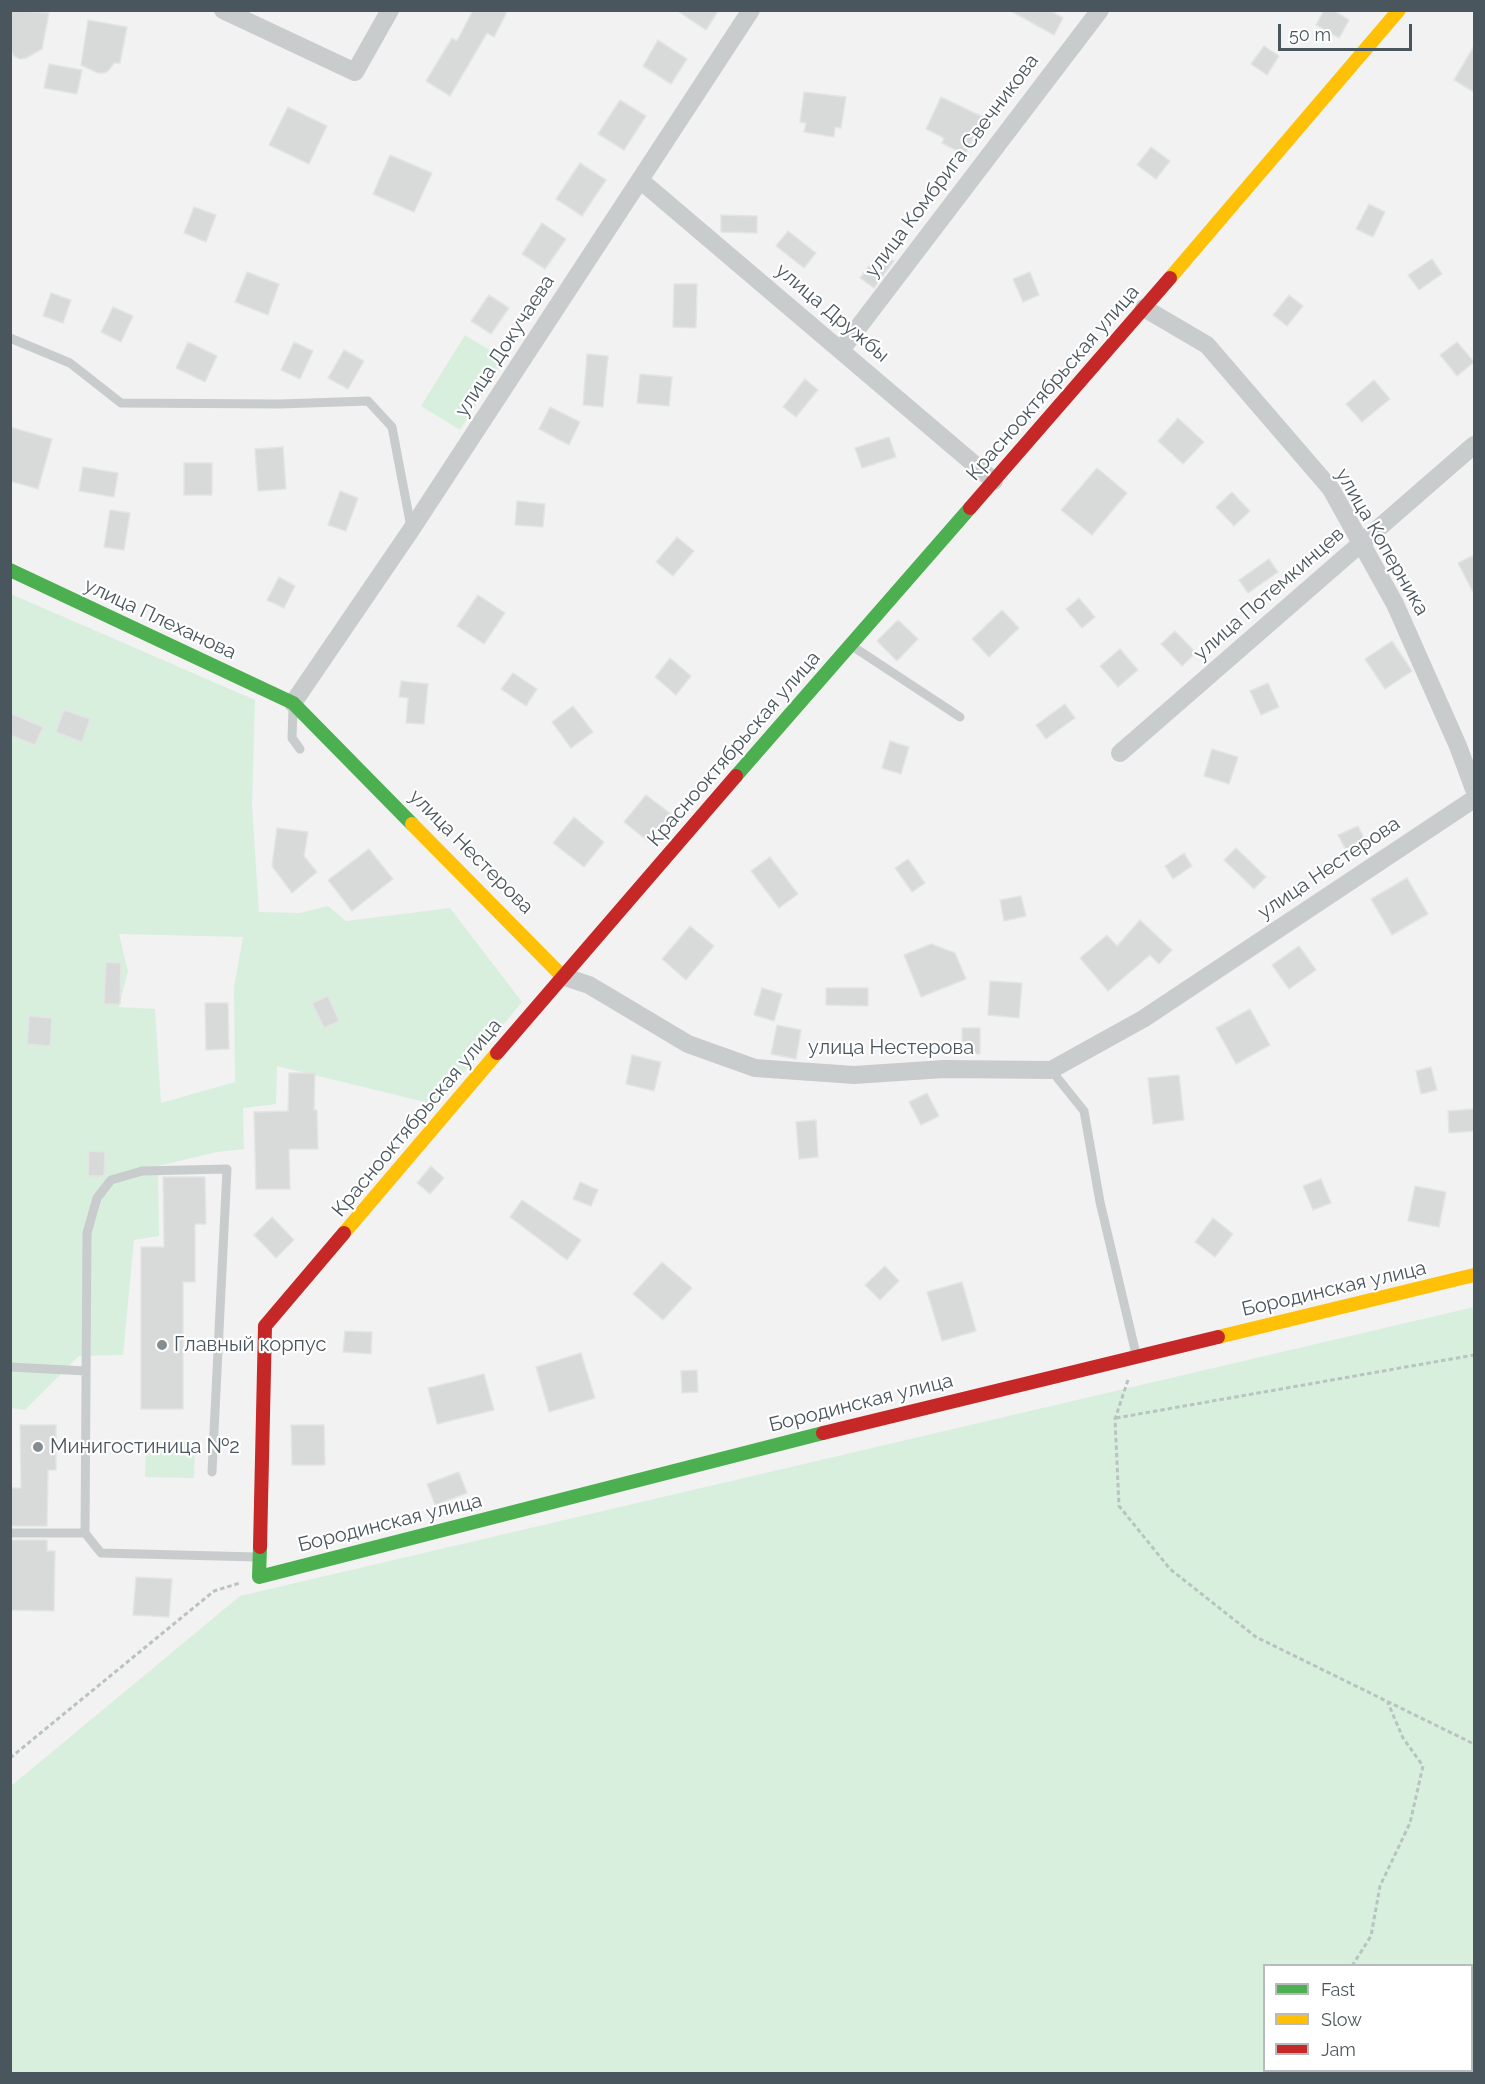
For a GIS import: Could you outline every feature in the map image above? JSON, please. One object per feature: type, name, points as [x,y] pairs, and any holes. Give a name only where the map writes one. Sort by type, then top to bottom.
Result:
[{"type":"street","points":[[224,10],[355,72],[390,10]]},
{"type":"street","name":"улица Докучаева","points":[[293,703],[411,530],[751,10]]},
{"type":"street","name":"улица Комбрига Свечникова","points":[[841,350],[1100,10]]},
{"type":"street","name":"Краснооктябрьская улица","points":[[259,1577],[265,1326],[562,976],[1144,308],[1399,10]]},
{"type":"street","name":"улица Дружбы","points":[[640,180],[994,481]]},
{"type":"street","name":"улица Коперника","points":[[1144,308],[1207,345],[1331,489],[1395,604],[1458,746],[1474,789]]},
{"type":"street","name":"улица Потемкинцев","points":[[1120,753],[1474,445]]},
{"type":"street","name":"улица Плеханова","points":[[10,570],[293,703]]},
{"type":"street","name":"улица Нестерова","points":[[293,703],[562,976],[589,985],[688,1044],[756,1068],[854,1074],[944,1069],[1051,1070],[1143,1018],[1474,799]]},
{"type":"street","name":"Бородинская улица","points":[[259,1577],[889,1415],[1474,1275]]},
{"type":"lane","points":[[10,338],[70,363],[122,403],[280,404],[368,401],[392,428],[411,530]]},
{"type":"lane","points":[[850,645],[960,717]]},
{"type":"lane","points":[[293,703],[292,738],[300,749]]},
{"type":"lane","points":[[1051,1070],[1084,1111],[1100,1202],[1137,1356]]},
{"type":"lane","points":[[212,1472],[226,1169],[142,1171],[111,1180],[97,1198],[87,1233],[85,1533],[101,1553],[260,1557]]},
{"type":"lane","points":[[10,1367],[86,1371]]},
{"type":"lane","points":[[10,1533],[85,1533]]},
{"type":"path","points":[[1115,1419],[1474,1355]]},
{"type":"path","points":[[1137,1356],[1115,1419],[1119,1506],[1170,1569],[1256,1637],[1474,1744]]},
{"type":"path","points":[[10,1758],[214,1592],[259,1577]]},
{"type":"path","points":[[1353,1964],[1371,1936],[1380,1886],[1410,1823],[1423,1766],[1403,1738],[1387,1701]]},
{"type":"green space","points":[[465,335],[504,359],[460,430],[421,406]]},
{"type":"green space","points":[[11,594],[255,700],[252,806],[259,912],[300,913],[328,906],[346,921],[450,908],[522,1002],[437,1105],[277,1066],[276,1104],[243,1108],[244,1149],[217,1152],[158,1166],[159,1236],[134,1240],[123,1355],[79,1356],[25,1410],[11,1408]],"holes":[[[119,934],[243,937],[234,987],[235,1082],[161,1103],[155,1009],[119,1007],[128,971]]]},
{"type":"green space","points":[[1474,1307],[1474,2073],[11,2073],[11,1786],[240,1596]]},
{"type":"green space","points":[[146,1442],[195,1442],[194,1478],[145,1477]]},
{"type":"building","points":[[10,10],[49,13],[42,49],[26,58],[20,59],[14,56],[10,48]]},
{"type":"building","points":[[473,10],[508,10],[494,37],[487,33],[450,96],[426,81],[452,38],[457,41]]},
{"type":"building","points":[[676,10],[719,10],[706,30]]},
{"type":"building","points":[[1009,10],[1050,10],[1063,18],[1054,35]]},
{"type":"building","points":[[1324,10],[1333,10],[1349,20],[1339,38],[1316,25]]},
{"type":"building","points":[[88,20],[127,27],[120,63],[114,63],[105,73],[98,73],[81,65]]},
{"type":"building","points":[[658,40],[687,59],[671,84],[643,66]]},
{"type":"building","points":[[1264,46],[1279,56],[1267,75],[1251,64]]},
{"type":"building","points":[[1474,46],[1474,92],[1454,80]]},
{"type":"building","points":[[49,64],[82,70],[77,94],[44,88]]},
{"type":"building","points":[[804,92],[846,97],[841,128],[835,127],[834,137],[804,132],[806,123],[800,122]]},
{"type":"building","points":[[941,97],[983,117],[965,155],[942,143],[944,138],[926,129]]},
{"type":"building","points":[[620,100],[646,116],[624,150],[598,134]]},
{"type":"building","points":[[288,107],[327,126],[309,164],[269,145]]},
{"type":"building","points":[[1151,147],[1170,161],[1156,179],[1137,165]]},
{"type":"building","points":[[390,155],[432,173],[414,212],[373,194]]},
{"type":"building","points":[[580,163],[606,180],[582,216],[556,199]]},
{"type":"building","points":[[1369,204],[1385,212],[1373,237],[1356,229]]},
{"type":"building","points":[[194,207],[216,215],[206,242],[184,233]]},
{"type":"building","points":[[721,215],[757,216],[757,233],[721,232]]},
{"type":"building","points":[[542,223],[566,239],[545,269],[522,254]]},
{"type":"building","points":[[788,231],[816,253],[804,268],[776,246]]},
{"type":"building","points":[[880,251],[894,261],[874,288],[860,278]]},
{"type":"building","points":[[1432,259],[1442,274],[1419,290],[1408,275]]},
{"type":"building","points":[[247,272],[279,284],[268,315],[235,302]]},
{"type":"building","points":[[1030,272],[1039,295],[1023,302],[1013,279]]},
{"type":"building","points":[[674,284],[697,284],[696,328],[673,327]]},
{"type":"building","points":[[51,293],[71,300],[63,323],[43,316]]},
{"type":"building","points":[[489,295],[509,308],[491,334],[471,321]]},
{"type":"building","points":[[1289,295],[1303,306],[1287,326],[1273,315]]},
{"type":"building","points":[[113,307],[133,316],[121,342],[101,332]]},
{"type":"building","points":[[188,342],[217,356],[205,382],[176,368]]},
{"type":"building","points":[[294,342],[313,351],[300,379],[281,370]]},
{"type":"building","points":[[1457,342],[1474,362],[1457,376],[1440,355]]},
{"type":"building","points":[[344,350],[364,361],[348,389],[328,378]]},
{"type":"building","points":[[587,354],[608,356],[603,407],[583,405]]},
{"type":"building","points":[[640,374],[672,377],[669,406],[637,403]]},
{"type":"building","points":[[805,379],[818,390],[796,417],[783,407]]},
{"type":"building","points":[[1374,380],[1390,399],[1362,422],[1346,404]]},
{"type":"building","points":[[550,407],[580,422],[569,445],[539,429]]},
{"type":"building","points":[[1178,418],[1204,442],[1183,464],[1158,441]]},
{"type":"building","points":[[10,427],[52,439],[38,489],[10,481]]},
{"type":"building","points":[[889,437],[896,457],[862,468],[855,448]]},
{"type":"building","points":[[283,447],[286,489],[258,491],[255,449]]},
{"type":"building","points":[[184,463],[212,463],[212,495],[184,495]]},
{"type":"building","points":[[83,467],[118,473],[114,497],[79,491]]},
{"type":"building","points":[[1097,468],[1127,493],[1092,535],[1061,510]]},
{"type":"building","points":[[340,491],[358,498],[346,531],[328,525]]},
{"type":"building","points":[[1232,492],[1250,511],[1234,526],[1216,507]]},
{"type":"building","points":[[517,501],[545,504],[543,527],[515,525]]},
{"type":"building","points":[[110,510],[130,513],[124,550],[104,547]]},
{"type":"building","points":[[677,537],[694,551],[673,576],[656,562]]},
{"type":"building","points":[[1474,555],[1474,594],[1458,563]]},
{"type":"building","points":[[1269,559],[1278,572],[1248,593],[1239,580]]},
{"type":"building","points":[[279,577],[295,586],[284,608],[267,600]]},
{"type":"building","points":[[478,595],[505,613],[484,644],[457,626]]},
{"type":"building","points":[[1079,598],[1095,617],[1082,628],[1066,609]]},
{"type":"building","points":[[1002,610],[1019,628],[989,657],[972,639]]},
{"type":"building","points":[[898,620],[918,639],[897,661],[877,641]]},
{"type":"building","points":[[1175,631],[1196,653],[1182,666],[1161,644]]},
{"type":"building","points":[[1392,641],[1412,671],[1385,689],[1365,659]]},
{"type":"building","points":[[1120,649],[1138,670],[1118,687],[1100,666]]},
{"type":"building","points":[[670,658],[691,676],[676,695],[655,677]]},
{"type":"building","points":[[513,673],[537,689],[526,706],[501,689]]},
{"type":"building","points":[[401,681],[428,684],[424,724],[406,723],[408,698],[399,697]]},
{"type":"building","points":[[1268,683],[1279,707],[1261,715],[1250,691]]},
{"type":"building","points":[[1065,704],[1075,718],[1046,739],[1036,725]]},
{"type":"building","points":[[573,706],[593,732],[571,748],[552,722]]},
{"type":"building","points":[[64,710],[90,719],[82,742],[56,732]]},
{"type":"building","points":[[10,713],[43,727],[35,745],[10,735]]},
{"type":"building","points":[[890,741],[909,747],[901,774],[882,768]]},
{"type":"building","points":[[1212,749],[1238,757],[1229,784],[1204,776]]},
{"type":"building","points":[[646,795],[671,814],[649,842],[624,822]]},
{"type":"building","points":[[574,817],[604,842],[584,867],[553,843]]},
{"type":"building","points":[[1358,826],[1368,847],[1349,856],[1338,835]]},
{"type":"building","points":[[277,828],[308,832],[304,856],[317,872],[292,893],[272,866]]},
{"type":"building","points":[[1236,848],[1266,877],[1254,889],[1224,860]]},
{"type":"building","points":[[369,849],[393,879],[352,911],[328,880]]},
{"type":"building","points":[[1184,853],[1192,866],[1173,879],[1165,866]]},
{"type":"building","points":[[770,857],[798,894],[779,908],[751,871]]},
{"type":"building","points":[[908,859],[925,883],[912,892],[895,868]]},
{"type":"building","points":[[1407,878],[1428,914],[1392,935],[1371,899]]},
{"type":"building","points":[[1021,896],[1026,916],[1004,921],[1000,900]]},
{"type":"building","points":[[1140,920],[1172,950],[1159,964],[1150,955],[1108,991],[1080,958],[1107,935],[1117,946]]},
{"type":"building","points":[[690,926],[714,946],[686,980],[662,959]]},
{"type":"building","points":[[931,944],[955,953],[966,979],[921,997],[904,955]]},
{"type":"building","points":[[1299,946],[1316,970],[1289,989],[1272,965]]},
{"type":"building","points":[[106,962],[121,963],[120,1004],[104,1004]]},
{"type":"building","points":[[990,981],[1022,983],[1019,1018],[988,1015]]},
{"type":"building","points":[[762,988],[782,994],[774,1021],[754,1015]]},
{"type":"building","points":[[826,988],[868,988],[868,1006],[826,1005]]},
{"type":"building","points":[[328,996],[339,1021],[324,1028],[312,1003]]},
{"type":"building","points":[[205,1003],[228,1003],[229,1049],[206,1050]]},
{"type":"building","points":[[1250,1009],[1270,1045],[1236,1064],[1216,1028]]},
{"type":"building","points":[[29,1016],[52,1018],[50,1046],[27,1044]]},
{"type":"building","points":[[777,1025],[801,1030],[796,1059],[771,1054]]},
{"type":"building","points":[[962,1028],[980,1028],[980,1054],[962,1054]]},
{"type":"building","points":[[632,1055],[661,1062],[654,1091],[626,1084]]},
{"type":"building","points":[[1431,1067],[1437,1090],[1421,1094],[1416,1071]]},
{"type":"building","points":[[289,1073],[315,1073],[314,1110],[317,1110],[318,1149],[289,1149],[290,1189],[256,1189],[254,1112],[288,1111]]},
{"type":"building","points":[[1179,1075],[1184,1120],[1153,1124],[1148,1078]]},
{"type":"building","points":[[927,1093],[939,1116],[921,1125],[909,1102]]},
{"type":"building","points":[[1474,1109],[1474,1131],[1449,1133],[1448,1111]]},
{"type":"building","points":[[816,1120],[818,1157],[799,1159],[796,1122]]},
{"type":"building","points":[[89,1151],[105,1152],[104,1176],[88,1176]]},
{"type":"building","points":[[431,1166],[444,1178],[430,1194],[417,1183]]},
{"type":"building","name":"Главный корпус","points":[[163,1177],[205,1177],[206,1224],[195,1224],[195,1282],[183,1282],[183,1409],[141,1409],[141,1247],[164,1247]]},
{"type":"building","points":[[1321,1179],[1331,1203],[1313,1210],[1303,1186]]},
{"type":"building","points":[[580,1182],[598,1190],[591,1206],[573,1199]]},
{"type":"building","points":[[1415,1186],[1446,1192],[1439,1227],[1408,1221]]},
{"type":"building","points":[[522,1200],[581,1240],[567,1260],[510,1217]]},
{"type":"building","points":[[272,1217],[294,1240],[276,1258],[254,1235]]},
{"type":"building","points":[[1213,1218],[1233,1234],[1215,1257],[1195,1242]]},
{"type":"building","points":[[662,1262],[692,1288],[663,1320],[633,1294]]},
{"type":"building","points":[[885,1266],[899,1281],[880,1300],[865,1285]]},
{"type":"building","points":[[962,1282],[976,1331],[942,1341],[927,1292]]},
{"type":"building","points":[[345,1331],[372,1332],[371,1354],[343,1352]]},
{"type":"building","points":[[581,1353],[595,1398],[549,1412],[536,1367]]},
{"type":"building","points":[[697,1370],[698,1392],[682,1393],[681,1371]]},
{"type":"building","points":[[484,1374],[494,1410],[437,1424],[428,1388]]},
{"type":"building","points":[[20,1425],[56,1425],[56,1470],[48,1470],[47,1526],[10,1526],[10,1488],[21,1488]]},
{"type":"building","points":[[291,1425],[324,1425],[325,1465],[292,1465]]},
{"type":"building","points":[[459,1472],[467,1493],[435,1505],[427,1484]]},
{"type":"building","points":[[10,1540],[47,1540],[47,1551],[55,1551],[54,1611],[10,1610]]},
{"type":"building","points":[[136,1577],[172,1579],[169,1617],[133,1615]]},
{"type":"traffic: fast","points":[[736,776],[970,508]]},
{"type":"traffic: fast","points":[[10,570],[293,703],[412,824]]},
{"type":"traffic: fast","points":[[260,1547],[259,1577],[823,1433]]},
{"type":"traffic: slow","points":[[1170,278],[1399,10]]},
{"type":"traffic: slow","points":[[412,824],[562,976]]},
{"type":"traffic: slow","points":[[344,1233],[497,1053]]},
{"type":"traffic: slow","points":[[1218,1337],[1474,1275]]},
{"type":"traffic: jam","points":[[970,508],[1170,278]]},
{"type":"traffic: jam","points":[[497,1053],[736,776]]},
{"type":"traffic: jam","points":[[260,1547],[265,1326],[344,1233]]},
{"type":"traffic: jam","points":[[823,1433],[1218,1337]]},
{"type":"place","name":"Главный корпус","points":[[162,1345]]},
{"type":"place","name":"Минигостиница №2","points":[[38,1447]]}]
